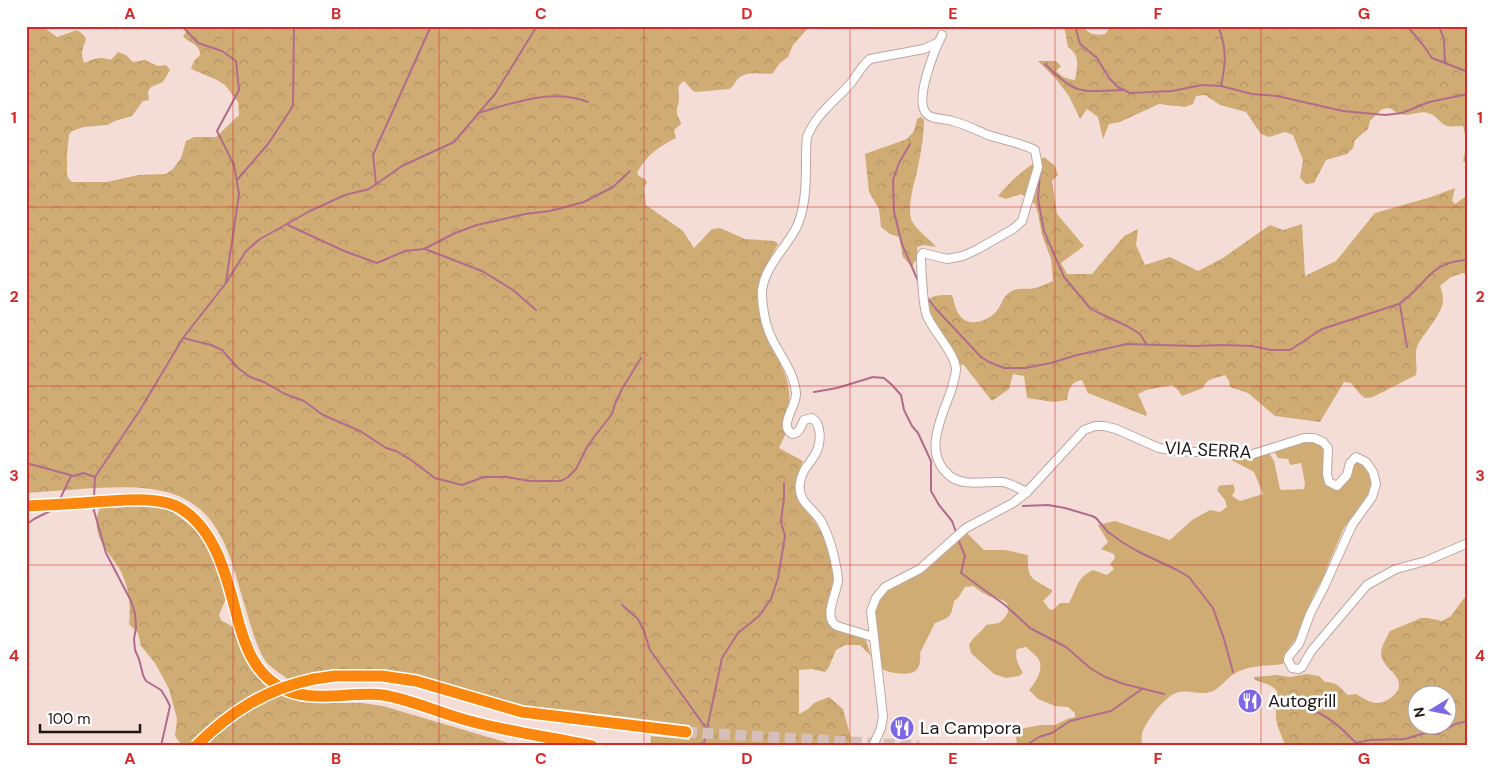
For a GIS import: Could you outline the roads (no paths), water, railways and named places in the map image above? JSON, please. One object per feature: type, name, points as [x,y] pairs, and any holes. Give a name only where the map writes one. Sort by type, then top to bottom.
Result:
[{"type":"highway","points":[[26,506],[132,500],[162,502],[179,508],[193,518],[210,540],[219,558],[242,638],[249,653],[258,669],[280,687],[309,695],[382,696],[467,721],[592,746]]},
{"type":"highway","points":[[196,746],[223,721],[248,704],[278,689],[296,683],[335,676],[382,676],[416,681],[522,712],[686,732]]},
{"type":"street","points":[[942,35],[924,82],[922,101],[925,113],[929,116],[951,120],[988,135],[1026,145],[1035,150],[1038,166],[1022,221],[1013,228],[963,256],[947,259],[923,253],[921,256],[926,315],[940,335],[956,368],[950,393],[938,423],[937,454],[945,470],[956,480],[963,482],[1005,482],[1027,492]]},
{"type":"street","points":[[873,637],[837,626],[830,619],[838,578],[831,543],[812,509],[803,501],[800,495],[800,480],[806,466],[816,452],[820,437],[819,430],[817,422],[812,418],[804,420],[799,431],[796,433],[792,434],[786,426],[796,402],[795,388],[788,366],[772,340],[765,318],[762,295],[765,278],[776,256],[798,224],[805,190],[807,137],[824,110],[848,86],[870,59],[924,49],[938,44]]},
{"type":"street","name":"VIA SERRA","points":[[873,746],[881,728],[883,716],[871,611],[876,598],[885,587],[920,569],[966,528],[1005,507],[1027,492],[1084,430],[1095,426],[1116,429],[1159,448],[1177,451],[1250,455],[1304,438],[1314,438],[1323,442],[1328,448],[1327,474],[1329,482],[1336,486],[1347,475],[1350,463],[1356,458],[1366,462],[1373,472],[1376,484],[1372,497],[1352,525],[1310,614],[1299,644],[1289,656],[1289,664],[1295,669],[1302,667],[1312,650],[1367,585],[1396,569],[1426,561],[1468,543]]},
{"type":"waterway","points":[[182,26],[198,43],[222,51],[236,61],[239,90],[217,131],[234,165],[239,194],[226,282]]},
{"type":"waterway","points":[[237,180],[268,144],[293,106],[294,26]]},
{"type":"waterway","points":[[376,184],[373,155],[431,26]]},
{"type":"waterway","points":[[95,477],[140,410],[183,338],[226,283],[246,251],[260,239],[310,211],[345,195],[369,189],[402,166],[454,142],[495,94],[537,26]]},
{"type":"waterway","points":[[1075,26],[1080,44],[1097,58],[1109,78],[1118,87],[1130,93],[1172,91],[1202,85],[1221,86],[1252,94],[1277,96],[1343,111],[1385,115],[1402,113],[1429,102],[1468,94]]},
{"type":"waterway","points":[[1218,26],[1225,56],[1221,86]]},
{"type":"waterway","points":[[1407,26],[1432,58],[1468,72]]},
{"type":"waterway","points":[[1439,26],[1444,40],[1445,63]]},
{"type":"waterway","points":[[1045,64],[1062,80],[1078,89],[1091,91],[1122,90]]},
{"type":"waterway","points":[[478,113],[519,101],[547,97],[561,96],[588,102]]},
{"type":"waterway","points":[[910,144],[899,163],[893,180],[894,212],[902,244],[918,281]]},
{"type":"waterway","points":[[288,225],[344,251],[377,263],[405,251],[424,249],[455,233],[477,225],[525,214],[550,211],[584,202],[613,187],[630,171]]},
{"type":"waterway","points":[[1040,171],[1038,199],[1044,231],[1064,277],[1090,308],[1140,334],[1147,345]]},
{"type":"waterway","points":[[425,249],[482,271],[513,290],[536,310]]},
{"type":"waterway","points":[[926,296],[981,357],[1004,368],[1025,368],[1127,344],[1252,346],[1271,350],[1290,350],[1322,329],[1399,304],[1436,269],[1455,261],[1468,260]]},
{"type":"waterway","points":[[1400,305],[1407,347]]},
{"type":"waterway","points":[[183,338],[211,345],[222,350],[238,368],[250,377],[304,401],[323,415],[360,431],[386,448],[396,451],[411,460],[435,478],[462,485],[484,477],[507,477],[530,481],[561,481],[568,477],[576,469],[587,447],[612,414],[622,389],[641,358]]},
{"type":"waterway","points":[[814,392],[837,388],[873,377],[884,378],[892,385],[901,395],[904,410],[918,433],[931,461],[931,491],[952,521],[956,532]]},
{"type":"waterway","points":[[26,463],[74,476],[83,473],[95,477],[94,498]]},
{"type":"waterway","points":[[59,501],[71,476]]},
{"type":"waterway","points":[[686,746],[704,743],[722,658],[738,633],[759,616],[771,599],[778,578],[785,536],[781,522],[784,483]]},
{"type":"waterway","points":[[1023,506],[1048,505],[1092,516],[1108,532],[1122,542],[1189,577],[1213,608],[1233,672]]},
{"type":"waterway","points":[[93,507],[106,553],[131,601],[135,613],[135,650],[143,675],[146,681],[161,690],[170,706],[161,746]]},
{"type":"waterway","points":[[26,525],[52,510]]},
{"type":"waterway","points":[[958,539],[965,556],[961,573],[1005,605],[1030,628],[1066,647],[1090,668],[1105,677],[1164,694]]},
{"type":"waterway","points":[[622,605],[638,619],[650,650],[706,728]]},
{"type":"waterway","points":[[1025,746],[1039,737],[1052,733],[1070,721],[1111,711],[1142,689]]},
{"type":"waterway","points":[[1285,703],[1319,713],[1339,726],[1356,743],[1369,740],[1405,739],[1425,733],[1438,734],[1455,724],[1468,721]]},
{"type":"waterway","points":[[1350,746],[1356,743]]},
{"type":"tunnel","points":[[686,732],[919,746]]},
{"type":"place","name":"Autogrill","points":[[1250,701]]},
{"type":"place","name":"La Campora","points":[[902,728]]}]
